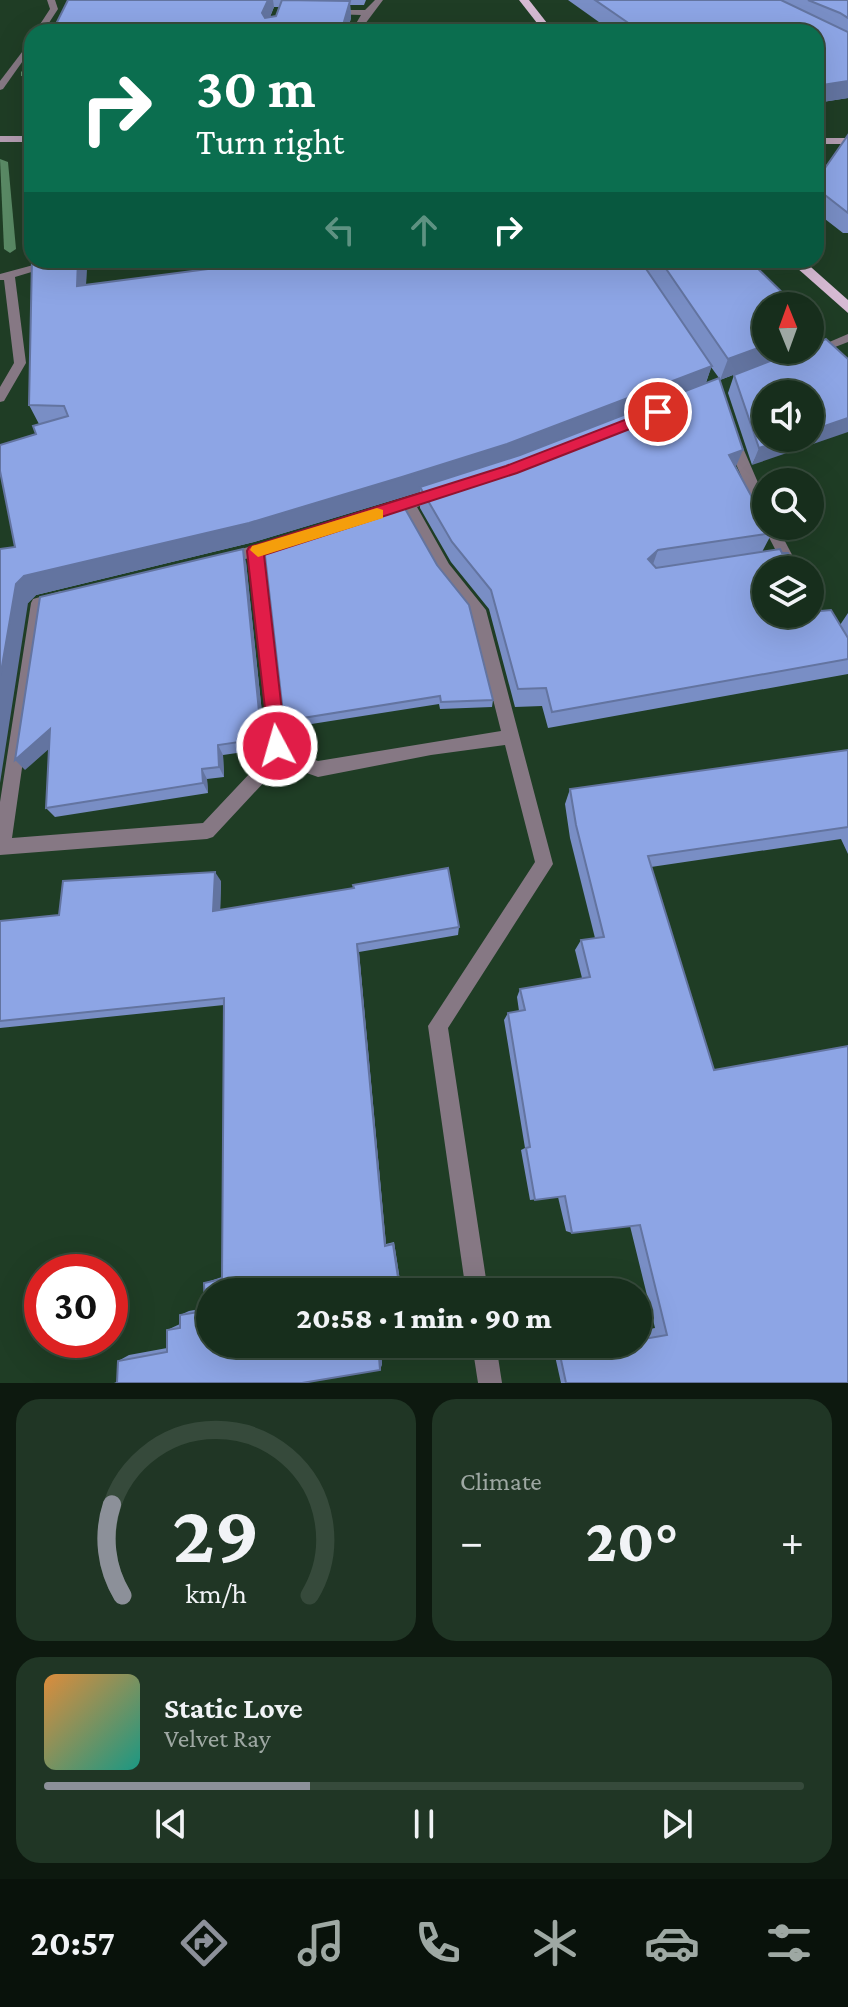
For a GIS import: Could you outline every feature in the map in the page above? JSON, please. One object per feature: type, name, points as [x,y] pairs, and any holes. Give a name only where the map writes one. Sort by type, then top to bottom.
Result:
[{"type":"main road","points":[[524,0],[543,24]]},
{"type":"main road","points":[[0,139],[24,139]]},
{"type":"main road","points":[[824,141],[848,141]]},
{"type":"main road","points":[[804,268],[848,308]]},
{"type":"street","points":[[44,24],[54,9],[51,0]]},
{"type":"street","points":[[360,24],[379,0]]},
{"type":"street","points":[[324,12],[367,13]]},
{"type":"street","points":[[0,87],[24,53]]},
{"type":"street","points":[[0,398],[20,363],[5,277],[37,268]]},
{"type":"street","points":[[824,347],[848,338]]},
{"type":"street","points":[[731,434],[752,487]]},
{"type":"street","points":[[377,514],[452,490]]},
{"type":"street","points":[[408,504],[444,568],[478,610],[544,864],[438,1026],[475,1278]]},
{"type":"street","points":[[208,562],[301,537]]},
{"type":"street","points":[[69,595],[38,603],[1,847],[207,831],[278,755],[255,551]]},
{"type":"street","points":[[278,755],[318,769],[510,737]]},
{"type":"street","points":[[486,1358],[490,1383]]},
{"type":"building","points":[[68,0],[268,0],[262,13],[265,18],[276,16],[282,0],[350,1],[343,24],[56,24]]},
{"type":"building","points":[[595,0],[781,0],[848,32],[848,81],[824,85],[824,24],[630,24]]},
{"type":"building","points":[[808,0],[848,0],[848,18],[840,13]]},
{"type":"building","points":[[848,135],[848,213],[824,194],[824,170]]},
{"type":"building","points":[[32,268],[78,268],[77,286],[215,268],[645,268],[712,366],[507,444],[402,477],[249,523],[24,576],[16,584],[0,678],[0,549],[15,547],[0,471],[0,445],[36,434],[33,426],[68,416],[64,406],[29,405]]},
{"type":"building","points":[[665,268],[757,268],[782,292],[752,292],[752,350],[728,359]]},
{"type":"building","points":[[824,340],[848,359],[848,418],[824,426],[824,380],[752,380],[752,428],[734,375],[763,364],[824,364]]},
{"type":"building","points":[[719,378],[743,450],[729,455],[752,497],[752,536],[658,550],[648,559],[656,568],[780,549],[782,553],[788,553],[790,556],[752,556],[752,628],[824,628],[824,611],[831,610],[848,638],[848,659],[552,712],[546,688],[518,689],[491,590],[452,542],[420,487],[520,455]]},
{"type":"building","points":[[403,505],[437,565],[469,605],[493,700],[441,702],[440,696],[284,721],[264,547]]},
{"type":"building","points":[[243,549],[260,722],[252,723],[253,740],[218,745],[219,767],[202,769],[203,783],[46,808],[50,729],[15,760],[40,597]]},
{"type":"building","points":[[848,750],[848,827],[648,856],[714,1070],[848,1046],[848,1383],[566,1383],[561,1358],[652,1358],[652,1338],[667,1335],[640,1225],[572,1233],[565,1196],[535,1200],[526,1148],[530,1147],[508,1013],[525,1010],[520,989],[590,977],[581,940],[604,937],[570,789]]},
{"type":"building","points":[[448,868],[459,927],[357,944],[385,1246],[393,1244],[398,1278],[222,1278],[224,998],[0,1021],[0,921],[59,915],[63,881],[215,872],[213,911],[354,888],[353,885]]},
{"type":"building","points":[[196,1312],[196,1358],[379,1358],[380,1370],[302,1383],[117,1383],[118,1361],[167,1352],[167,1330],[180,1328],[180,1315]]},
{"type":"waterway","points":[[2,162],[10,249]]},
{"type":"slow traffic","points":[[258,550],[377,514]]},
{"type":"route","points":[[277,746],[255,551],[511,470],[658,412]]}]
